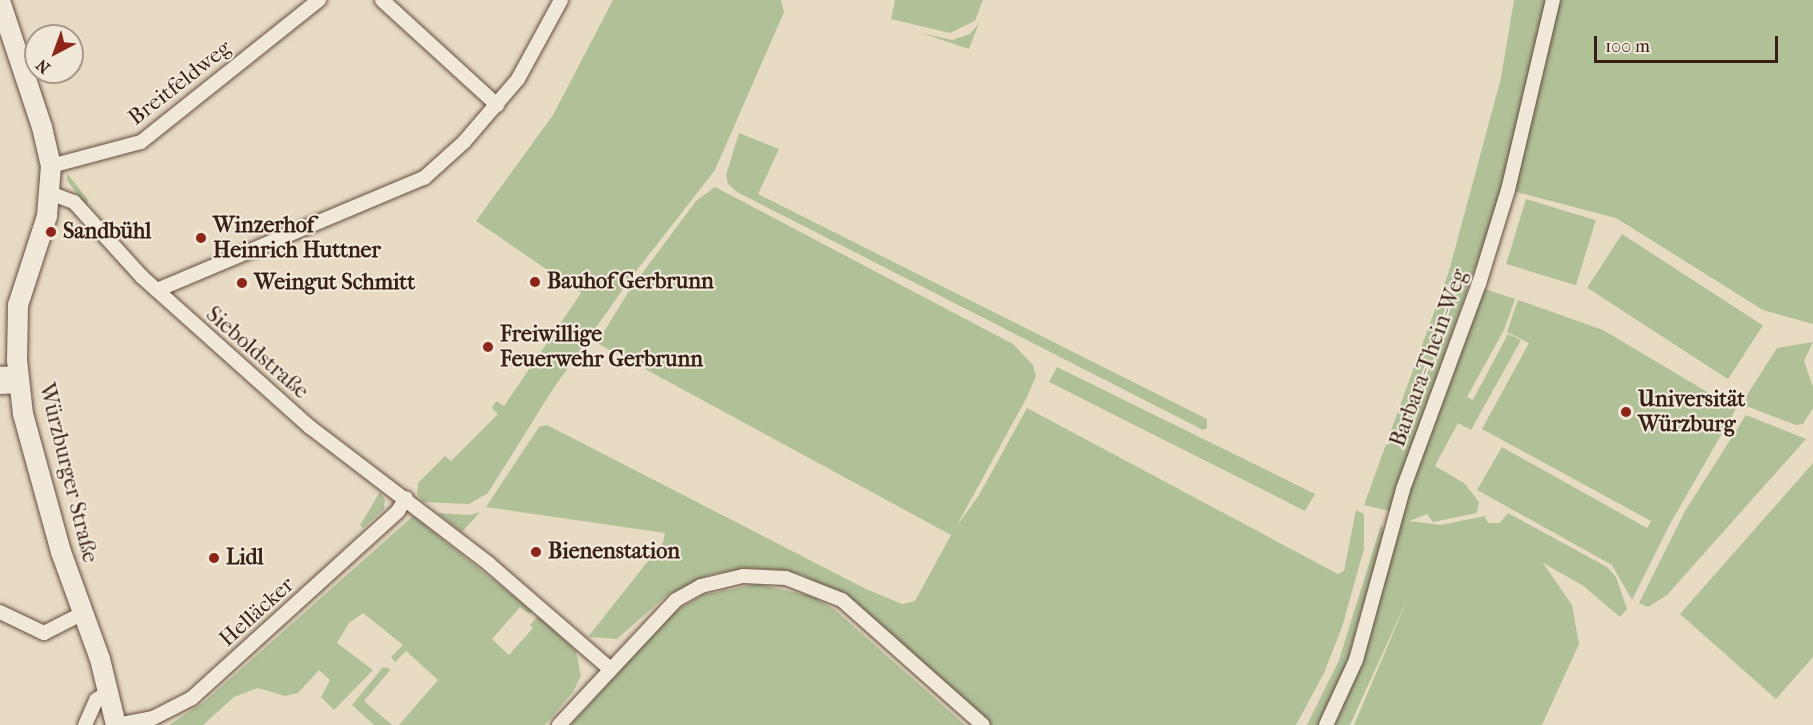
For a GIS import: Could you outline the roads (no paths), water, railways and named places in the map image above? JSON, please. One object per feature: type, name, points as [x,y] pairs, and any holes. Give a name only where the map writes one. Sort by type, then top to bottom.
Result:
[{"type":"street","name":"Breitfeldweg","points":[[51,166],[130,147],[147,138],[319,0]]},
{"type":"street","points":[[382,0],[497,105]]},
{"type":"street","points":[[157,290],[179,278],[406,189],[437,168],[497,105],[531,58],[561,0]]},
{"type":"street","name":"Barbara-Thein-Weg","points":[[1326,725],[1356,660],[1403,489],[1483,273],[1508,190],[1553,0]]},
{"type":"street","name":"Würzburger Straße","points":[[0,1],[42,127],[51,166],[47,216],[19,296],[9,380],[109,692],[116,725]]},
{"type":"street","name":"Sieboldstraße","points":[[50,193],[74,202],[157,290],[310,427],[450,533],[609,668]]},
{"type":"street","name":"Helläcker","points":[[116,725],[153,718],[192,698],[398,511],[406,498]]},
{"type":"street","points":[[559,725],[659,615],[701,586],[743,576],[786,578],[842,600],[983,725]]},
{"type":"street","points":[[0,612],[44,633],[83,613]]},
{"type":"street","points":[[85,725],[96,699],[109,692]]},
{"type":"place","name":"Sandbühl","points":[[51,232]]},
{"type":"place","name":"Winzerhof Heinrich Huttner","points":[[201,238]]},
{"type":"place","name":"Bauhof Gerbrunn","points":[[535,282]]},
{"type":"place","name":"Weingut Schmitt","points":[[242,283]]},
{"type":"place","name":"Freiwillige Feuerwehr Gerbrunn","points":[[488,347]]},
{"type":"place","name":"Universität Würzburg","points":[[1626,412]]},
{"type":"place","name":"Bienenstation","points":[[536,552]]},
{"type":"place","name":"Lidl","points":[[214,558]]}]
